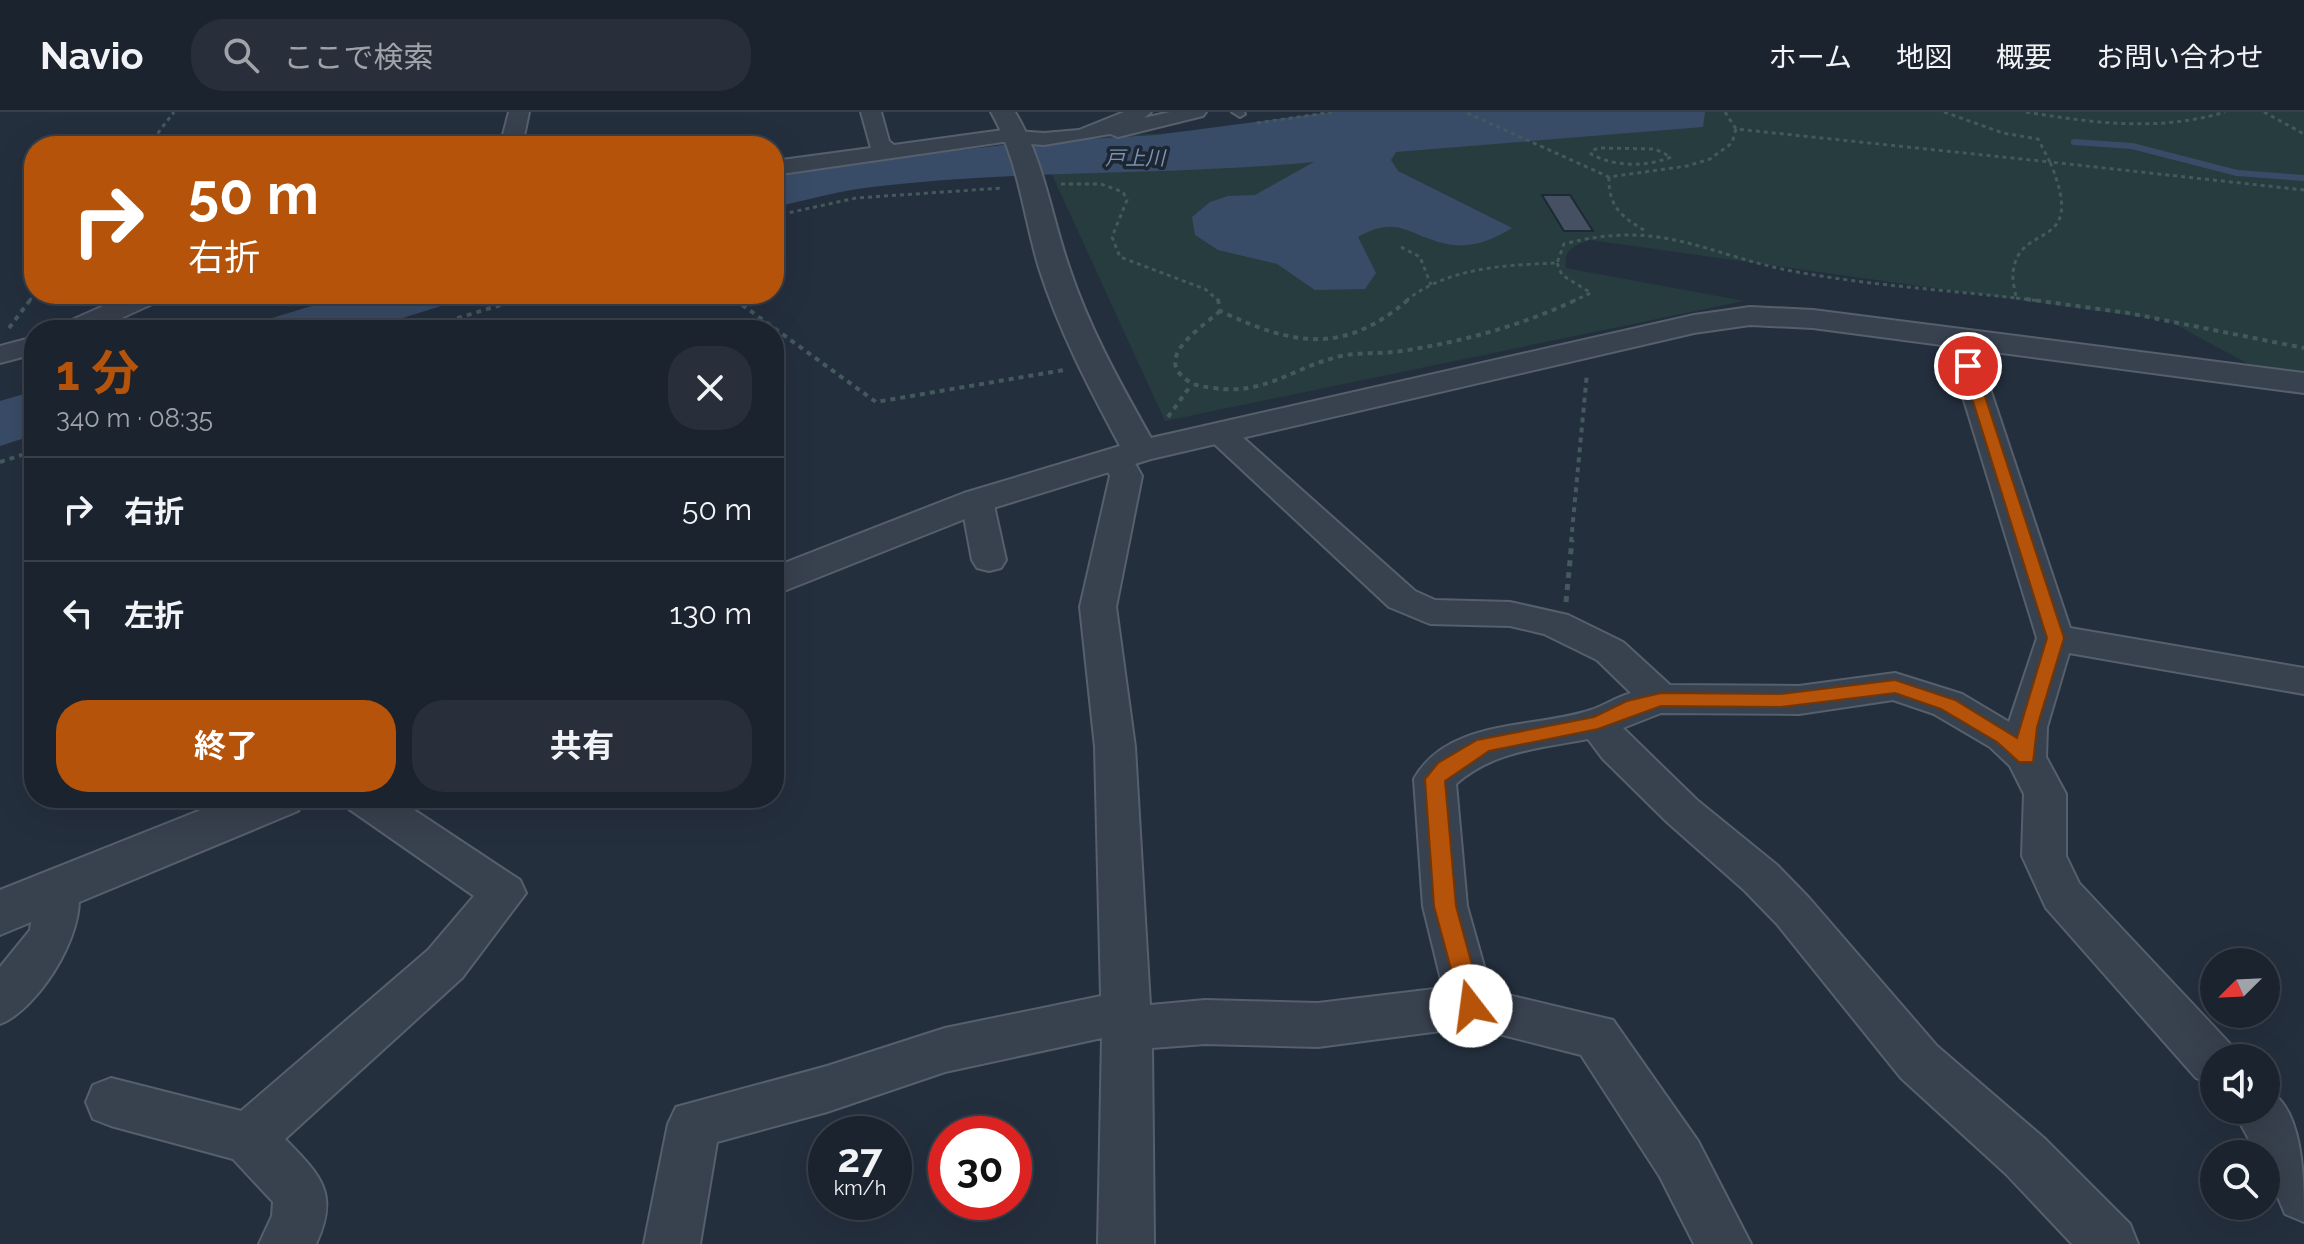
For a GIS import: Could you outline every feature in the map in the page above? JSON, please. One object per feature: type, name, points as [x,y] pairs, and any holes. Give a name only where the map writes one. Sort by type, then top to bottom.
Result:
[{"type":"street","points":[[513,136],[519,112]]},
{"type":"street","points":[[871,112],[879,144],[887,150]]},
{"type":"street","points":[[1003,112],[1019,140],[1054,268],[1093,365],[1140,445]]},
{"type":"street","points":[[1100,131],[1141,112]]},
{"type":"street","points":[[784,166],[887,150],[1113,132],[1196,112]]},
{"type":"street","points":[[95,320],[130,304]]},
{"type":"street","points":[[784,578],[977,501],[1140,445],[1219,432],[1712,320],[1750,316],[1813,319],[2304,383]]},
{"type":"street","points":[[1959,338],[2055,638],[2027,727],[2026,757]]},
{"type":"street","points":[[0,355],[24,348]]},
{"type":"street","points":[[1219,432],[1402,599],[1430,612],[1510,614],[1555,624],[1610,651],[1661,699]]},
{"type":"street","points":[[1126,1244],[1126,1020],[1115,747],[1098,607],[1126,476],[1140,445]]},
{"type":"street","points":[[977,501],[989,560]]},
{"type":"street","points":[[2055,638],[2304,681]]},
{"type":"street","points":[[1471,1006],[1445,906],[1435,779],[1445,768],[1484,745],[1598,723],[1634,706],[1661,699],[1799,700],[1895,686],[1948,704],[2004,737],[2026,757],[2045,794],[2044,856],[2062,895],[2200,1047]]},
{"type":"street","points":[[1598,723],[1617,749],[1682,811],[1761,878],[1793,911],[1919,1062],[2025,1156],[2110,1244]]},
{"type":"street","points":[[0,913],[257,808]]},
{"type":"street","points":[[249,1138],[445,964],[504,893],[379,808]]},
{"type":"street","points":[[0,1003],[52,936],[58,890]]},
{"type":"street","points":[[672,1244],[694,1124],[827,1089],[945,1050],[1126,1020],[1318,1025],[1424,1009],[1471,1006],[1525,1022],[1596,1036],[1679,1159],[1723,1244]]},
{"type":"street","points":[[111,1102],[249,1138],[300,1193],[299,1221],[287,1244]]},
{"type":"street","points":[[2268,1124],[2291,1162],[2304,1195]]},
{"type":"path","points":[[156,136],[174,112]]},
{"type":"path","points":[[1465,112],[1609,177],[1687,166],[1710,159],[1732,143],[1736,129],[1725,112]]},
{"type":"path","points":[[1944,112],[2003,133],[2038,139],[2065,189],[2067,202],[2061,220],[2016,258],[2012,282],[2016,298]]},
{"type":"path","points":[[2026,112],[2151,123],[2185,122],[2225,112]]},
{"type":"path","points":[[2264,112],[2304,134]]},
{"type":"path","points":[[1736,129],[2304,190]]},
{"type":"path","points":[[1601,148],[1648,148],[1663,151],[1671,157],[1660,161],[1619,162],[1598,159],[1590,152],[1601,148]]},
{"type":"path","points":[[1619,162],[1619,175]]},
{"type":"path","points":[[1609,177],[1606,195],[1610,202],[1633,223],[1653,233]]},
{"type":"path","points":[[784,214],[856,198],[1031,184],[1073,182],[1120,189],[1127,200],[1111,237],[1115,252],[1140,267],[1205,289],[1218,297],[1220,311]]},
{"type":"path","points":[[1220,311],[1211,316],[1205,327],[1175,354],[1175,369],[1191,385],[1229,391],[1251,390],[1342,356],[1431,347],[1517,326],[1591,293],[1562,275],[1557,263],[1564,244],[1627,230],[1675,236],[1736,258],[1791,271],[2128,313],[2304,348]]},
{"type":"path","points":[[1401,247],[1420,257],[1431,285]]},
{"type":"path","points":[[1220,311],[1269,333],[1305,338],[1355,334],[1384,320],[1431,285],[1486,269],[1557,263]]},
{"type":"path","points":[[9,328],[27,304]]},
{"type":"path","points":[[452,320],[504,304]]},
{"type":"path","points":[[741,304],[763,320]]},
{"type":"path","points":[[784,335],[876,402],[1093,365]]},
{"type":"path","points":[[1555,624],[1566,606],[1588,359],[1582,350]]},
{"type":"path","points":[[1140,445],[1191,385]]},
{"type":"path","points":[[0,462],[24,454]]},
{"type":"green space","points":[[1333,112],[2304,112],[2304,371],[2250,365],[2169,321],[1590,240],[1568,252],[1566,268],[1744,301],[1165,421],[1049,168],[1044,139],[1191,132]]},
{"type":"water","name":"戸上川","points":[[1331,112],[1705,112],[1703,127],[1396,152],[1391,160],[1398,171],[1512,228],[1489,240],[1465,245],[1447,244],[1394,227],[1372,230],[1358,237],[1376,273],[1365,289],[1315,290],[1277,264],[1218,250],[1195,235],[1192,217],[1210,202],[1228,196],[1255,195],[1314,162],[920,182],[853,190],[784,205],[784,171],[1021,143],[1156,135]]},
{"type":"water","points":[[318,304],[447,304],[397,320],[266,320]]},
{"type":"water","points":[[24,394],[24,438],[0,446],[0,401]]},
{"type":"building","points":[[1542,195],[1570,195],[1593,231],[1564,231]]},
{"type":"waterway","points":[[2074,142],[2132,146],[2237,173],[2304,178]]},
{"type":"route","points":[[1471,1006],[1445,906],[1435,779],[1445,768],[1484,745],[1598,723],[1634,706],[1661,699],[1781,701],[1895,686],[1948,704],[2004,737],[2026,757],[2027,727],[2055,638],[1968,366]]}]
